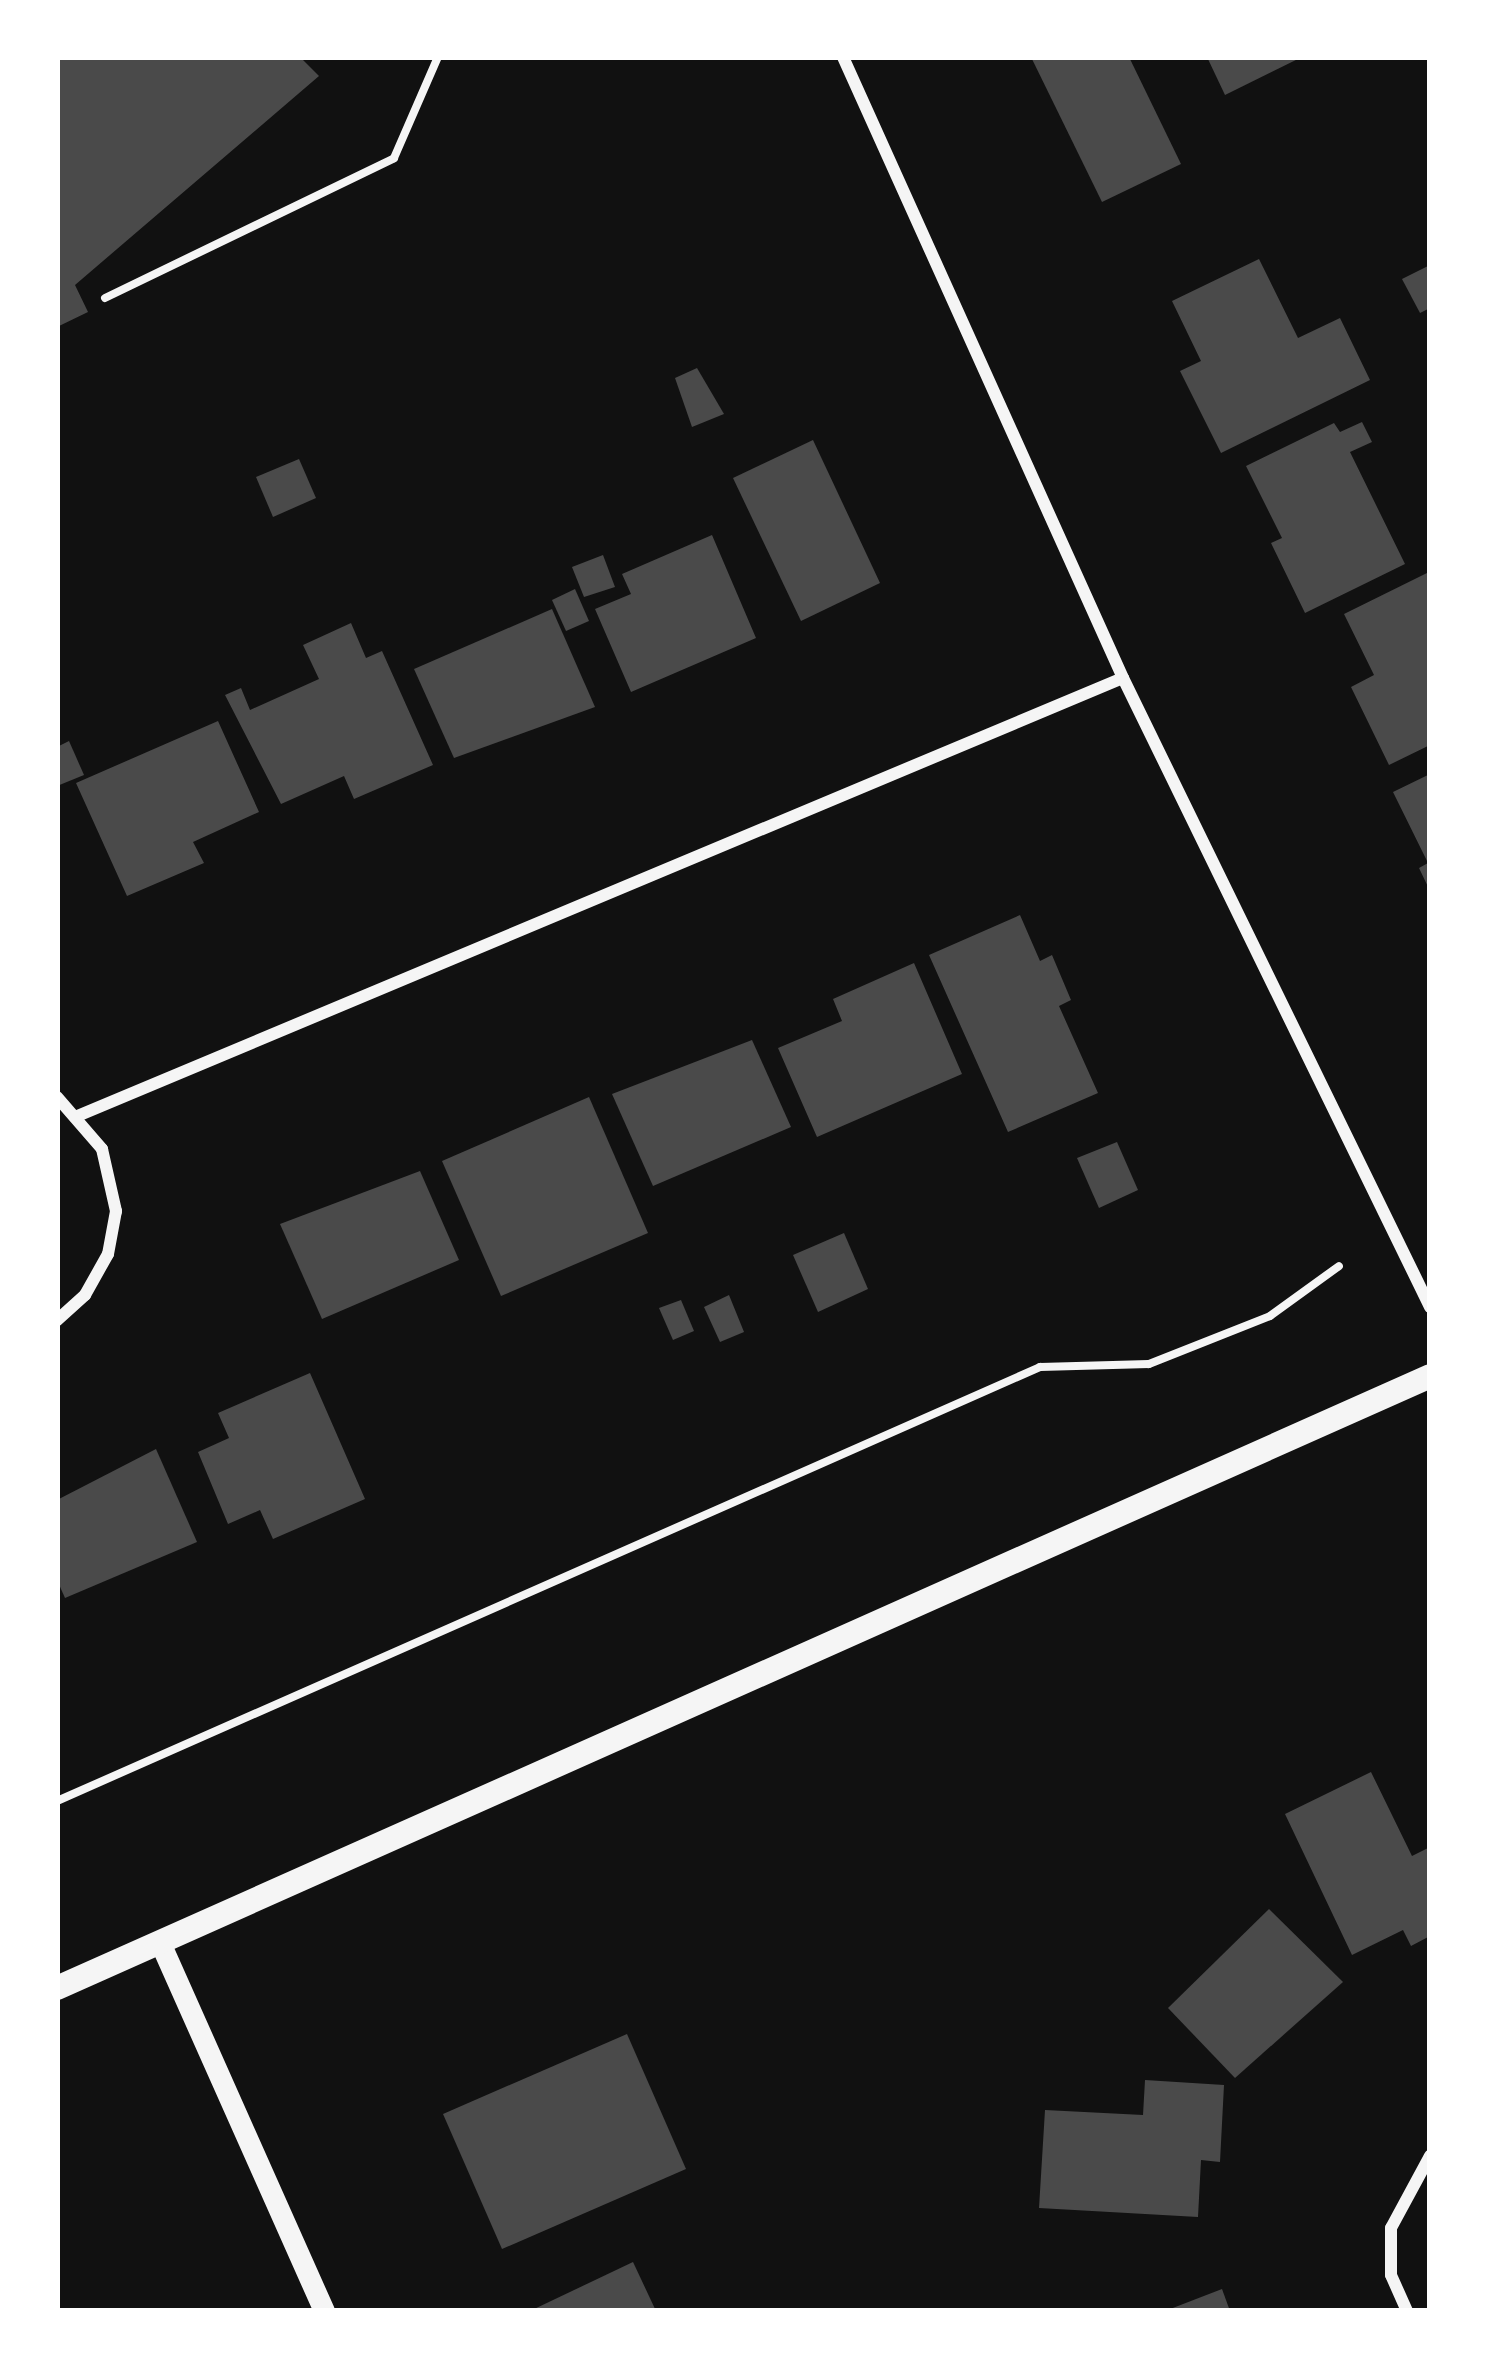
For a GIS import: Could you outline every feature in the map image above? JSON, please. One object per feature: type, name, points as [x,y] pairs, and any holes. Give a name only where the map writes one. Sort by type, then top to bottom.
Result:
[{"type":"main road","points":[[57,1988],[162,1947],[1430,1376]]},
{"type":"street","points":[[843,57],[1123,678],[1430,1307]]},
{"type":"street","points":[[74,1117],[1123,678]]},
{"type":"street","points":[[57,1097],[102,1149],[116,1211],[108,1254],[85,1295],[57,1320]]},
{"type":"street","points":[[162,1947],[324,2311]]},
{"type":"street","points":[[1407,2311],[1391,2275],[1391,2228],[1430,2156]]},
{"type":"path","points":[[105,298],[394,158],[438,57]]},
{"type":"path","points":[[57,1801],[1040,1367],[1150,1364],[1270,1316],[1339,1266]]},
{"type":"building","points":[[57,57],[300,57],[319,76],[75,285],[88,312],[57,327]]},
{"type":"building","points":[[1031,57],[1129,57],[1181,164],[1102,202]]},
{"type":"building","points":[[1207,57],[1302,57],[1225,95]]},
{"type":"building","points":[[1259,259],[1298,338],[1340,318],[1370,380],[1221,453],[1180,371],[1201,361],[1172,301]]},
{"type":"building","points":[[1430,265],[1430,308],[1420,313],[1402,279]]},
{"type":"building","points":[[697,368],[724,414],[692,427],[675,378]]},
{"type":"building","points":[[1362,422],[1372,442],[1350,452],[1405,564],[1305,613],[1271,543],[1282,538],[1246,466],[1334,423],[1340,432]]},
{"type":"building","points":[[813,440],[880,583],[801,621],[733,478]]},
{"type":"building","points":[[299,459],[316,498],[273,517],[256,477]]},
{"type":"building","points":[[712,535],[756,638],[631,692],[595,609],[631,594],[622,574]]},
{"type":"building","points":[[603,555],[615,587],[584,597],[572,567]]},
{"type":"building","points":[[1427,573],[1430,745],[1389,765],[1351,687],[1374,675],[1344,614]]},
{"type":"building","points":[[575,589],[589,621],[566,631],[552,600]]},
{"type":"building","points":[[552,609],[595,707],[454,758],[414,669]]},
{"type":"building","points":[[351,623],[366,658],[382,651],[433,765],[354,799],[344,776],[281,804],[225,695],[241,688],[250,710],[319,679],[303,645]]},
{"type":"building","points":[[218,721],[259,812],[193,842],[204,863],[127,896],[76,783]]},
{"type":"building","points":[[69,741],[84,775],[57,786],[57,747]]},
{"type":"building","points":[[1430,774],[1430,891],[1419,868],[1428,863],[1393,792]]},
{"type":"building","points":[[1020,915],[1040,961],[1052,955],[1071,1000],[1059,1006],[1098,1093],[1008,1132],[929,955]]},
{"type":"building","points":[[914,963],[962,1074],[817,1137],[778,1048],[842,1021],[833,999]]},
{"type":"building","points":[[752,1040],[791,1127],[653,1186],[612,1094]]},
{"type":"building","points":[[589,1097],[648,1233],[501,1296],[442,1161]]},
{"type":"building","points":[[1117,1142],[1138,1190],[1099,1208],[1077,1158]]},
{"type":"building","points":[[420,1171],[459,1260],[322,1319],[280,1224]]},
{"type":"building","points":[[844,1233],[868,1289],[818,1312],[793,1255]]},
{"type":"building","points":[[729,1295],[744,1332],[720,1342],[704,1307]]},
{"type":"building","points":[[681,1300],[694,1331],[673,1340],[659,1308]]},
{"type":"building","points":[[310,1373],[365,1499],[273,1539],[260,1510],[228,1524],[198,1452],[229,1438],[218,1413]]},
{"type":"building","points":[[156,1449],[197,1542],[65,1598],[57,1580],[57,1500]]},
{"type":"building","points":[[1371,1772],[1412,1856],[1430,1847],[1430,1936],[1411,1946],[1403,1930],[1352,1955],[1285,1814]]},
{"type":"building","points":[[1269,1909],[1343,1982],[1235,2078],[1168,2008]]},
{"type":"building","points":[[627,2034],[686,2169],[502,2249],[443,2114]]},
{"type":"building","points":[[1145,2080],[1224,2085],[1220,2162],[1201,2160],[1198,2217],[1039,2208],[1045,2110],[1143,2115]]},
{"type":"building","points":[[633,2262],[656,2311],[530,2311]]},
{"type":"building","points":[[1222,2289],[1230,2311],[1165,2311]]}]
